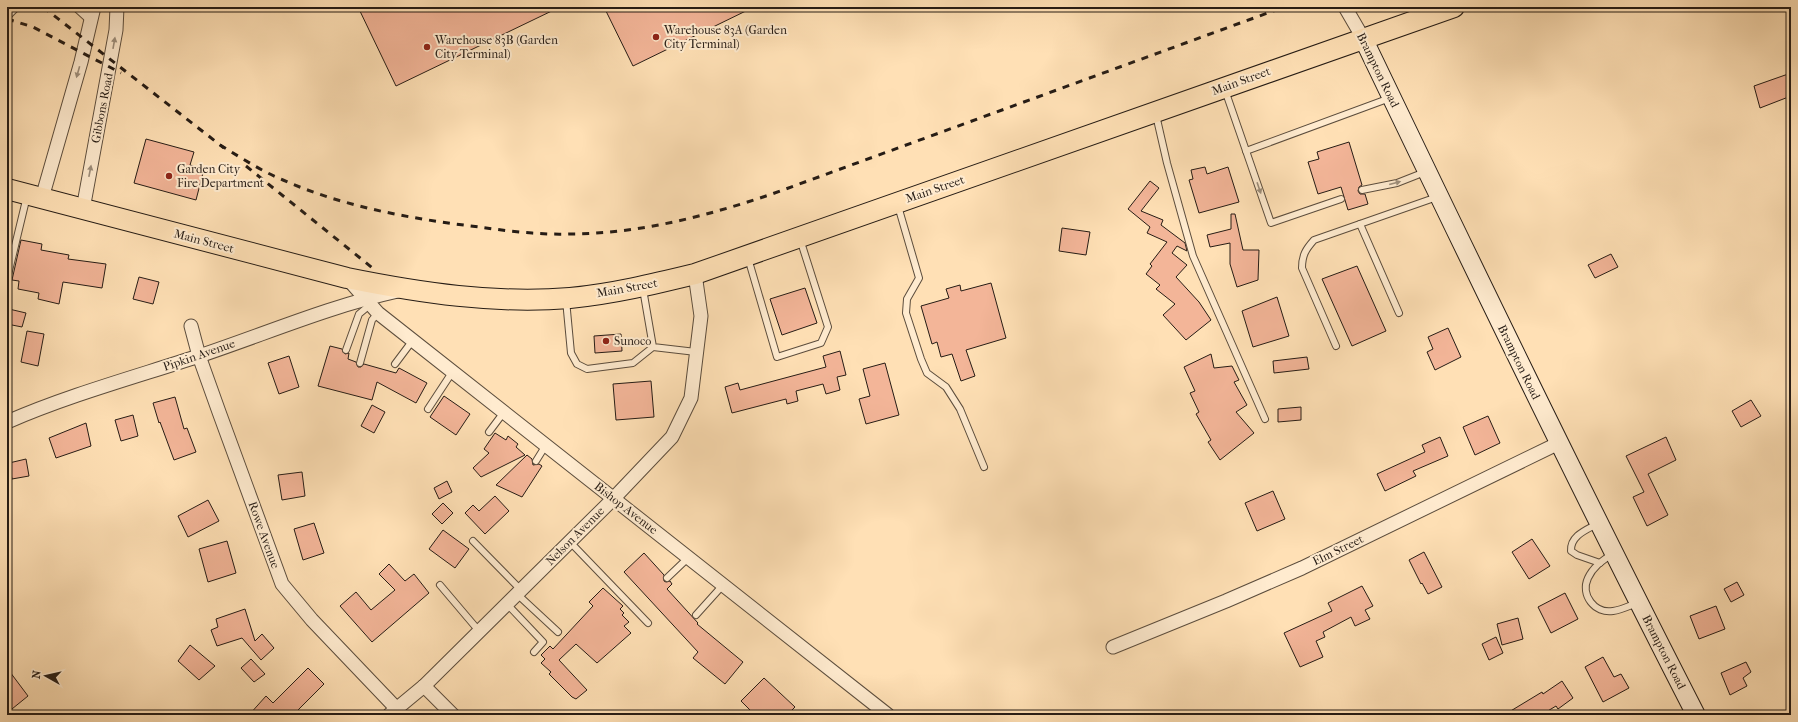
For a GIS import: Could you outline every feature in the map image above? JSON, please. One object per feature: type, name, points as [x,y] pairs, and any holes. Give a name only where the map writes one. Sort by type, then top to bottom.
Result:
[{"type":"main road","name":"Main Street","points":[[7,189],[347,278],[402,290],[458,297],[505,300],[566,298],[619,291],[695,274],[1454,7]]},
{"type":"main road","name":"Brampton Road","points":[[1363,38],[1598,523],[1607,558],[1638,602],[1696,715]]},
{"type":"street","points":[[7,12],[12,7]]},
{"type":"street","points":[[34,196],[81,62],[93,12],[80,7]]},
{"type":"street","name":"Gibbons Road","points":[[83,209],[116,30],[117,7]]},
{"type":"street","name":"Brampton Road","points":[[1345,7],[1363,38]]},
{"type":"street","name":"Nelson Avenue","points":[[392,712],[424,686],[480,631],[614,498],[672,437],[691,398],[701,316],[695,274]]},
{"type":"street","points":[[347,278],[371,305]]},
{"type":"street","name":"Main Street","points":[[371,305],[402,290]]},
{"type":"street","name":"Bishop Avenue","points":[[371,305],[453,372],[888,715]]},
{"type":"street","name":"Pipkin Avenue","points":[[7,422],[71,398],[199,356],[371,305]]},
{"type":"street","name":"Rowe Avenue","points":[[191,326],[199,356],[282,584],[392,712]]},
{"type":"street","name":"Elm Street","points":[[1113,647],[1302,568],[1559,443]]},
{"type":"street","points":[[424,686],[453,715]]},
{"type":"lane","points":[[1224,87],[1271,223],[1341,199]]},
{"type":"lane","points":[[1246,151],[1391,98]]},
{"type":"lane","points":[[1155,111],[1167,163],[1193,256],[1265,419]]},
{"type":"lane","points":[[1362,190],[1397,183],[1427,171]]},
{"type":"lane","points":[[7,279],[34,196]]},
{"type":"lane","points":[[1336,346],[1302,268],[1302,260],[1305,250],[1314,240],[1439,197]]},
{"type":"lane","points":[[896,203],[919,278],[907,299],[906,313],[927,373],[946,387],[960,408],[984,467]]},
{"type":"lane","points":[[1360,224],[1399,313]]},
{"type":"lane","points":[[748,256],[777,357],[821,343],[828,327],[800,237]]},
{"type":"lane","points":[[643,286],[652,347]]},
{"type":"lane","points":[[566,298],[570,353],[577,364],[587,369],[633,363],[652,347],[696,352]]},
{"type":"lane","points":[[346,350],[359,314],[371,305]]},
{"type":"lane","points":[[360,363],[372,320],[371,305]]},
{"type":"lane","points":[[395,364],[413,340]]},
{"type":"lane","points":[[428,409],[453,372]]},
{"type":"lane","points":[[490,432],[504,412]]},
{"type":"lane","points":[[536,461],[546,445]]},
{"type":"lane","points":[[1598,523],[1574,539],[1571,544],[1571,551],[1577,556],[1607,558]]},
{"type":"lane","points":[[473,541],[558,632]]},
{"type":"lane","points":[[570,542],[648,623]]},
{"type":"lane","points":[[667,578],[689,557]]},
{"type":"lane","points":[[1607,558],[1591,573],[1587,580],[1586,594],[1593,605],[1612,612],[1638,602]]},
{"type":"lane","points":[[440,585],[480,631]]},
{"type":"lane","points":[[696,615],[724,585]]},
{"type":"lane","points":[[507,604],[543,642],[534,652]]},
{"type":"building","name":"Warehouse 83B (Garden City Terminal)","points":[[358,7],[560,7],[396,86]]},
{"type":"building","name":"Warehouse 83A (Garden City Terminal)","points":[[604,7],[754,7],[633,66]]},
{"type":"building","points":[[1791,73],[1791,96],[1760,108],[1754,86]]},
{"type":"building","name":"Garden City Fire Department","points":[[146,139],[194,152],[190,165],[204,169],[196,200],[134,183]]},
{"type":"building","points":[[1349,142],[1362,185],[1359,187],[1358,191],[1360,194],[1365,194],[1368,204],[1348,210],[1341,187],[1318,194],[1308,162],[1319,159],[1317,152]]},
{"type":"building","points":[[1205,167],[1207,174],[1228,167],[1239,202],[1199,213],[1189,180],[1193,179],[1191,170]]},
{"type":"building","points":[[1150,181],[1159,188],[1141,211],[1163,220],[1161,225],[1185,243],[1187,251],[1177,246],[1172,253],[1187,265],[1176,277],[1199,302],[1211,320],[1186,340],[1163,315],[1175,304],[1156,289],[1160,285],[1146,274],[1152,266],[1150,264],[1167,242],[1147,233],[1150,227],[1128,209]]},
{"type":"building","points":[[1231,214],[1235,214],[1243,250],[1259,250],[1258,280],[1237,287],[1230,264],[1230,243],[1210,247],[1207,235],[1231,229]]},
{"type":"building","points":[[1062,228],[1090,232],[1086,255],[1059,251]]},
{"type":"building","points":[[21,240],[42,244],[41,250],[69,255],[68,259],[106,264],[102,288],[63,282],[59,304],[38,299],[39,293],[18,289],[19,281],[12,280]]},
{"type":"building","points":[[1611,254],[1618,267],[1595,278],[1588,265]]},
{"type":"building","points":[[1357,266],[1386,331],[1352,346],[1322,279]]},
{"type":"building","points":[[139,277],[159,282],[153,304],[133,299]]},
{"type":"building","points":[[991,283],[1006,338],[966,350],[975,376],[961,381],[952,354],[941,357],[937,342],[932,344],[921,306],[949,298],[946,289],[960,285],[961,291]]},
{"type":"building","points":[[805,288],[817,323],[782,335],[770,299]]},
{"type":"building","points":[[1277,297],[1289,336],[1253,347],[1242,311]]},
{"type":"building","points":[[9,309],[26,313],[22,327],[7,324]]},
{"type":"building","points":[[1448,328],[1461,357],[1435,370],[1427,352],[1433,349],[1428,337]]},
{"type":"building","points":[[27,331],[44,334],[38,366],[21,362]]},
{"type":"building","points":[[621,334],[622,351],[595,353],[594,336]]},
{"type":"building","points":[[330,346],[342,349],[345,354],[349,353],[348,359],[356,362],[358,367],[361,367],[364,364],[396,373],[399,368],[427,383],[416,403],[377,382],[372,400],[318,386]]},
{"type":"building","points":[[840,351],[846,375],[837,377],[840,390],[826,394],[823,384],[796,391],[798,401],[787,404],[786,399],[732,413],[725,387],[738,383],[740,390],[826,367],[823,356]]},
{"type":"building","points":[[1211,354],[1214,368],[1232,366],[1239,380],[1234,382],[1247,405],[1236,412],[1254,433],[1220,460],[1208,442],[1211,440],[1196,414],[1199,412],[1190,393],[1195,391],[1184,367]]},
{"type":"building","points":[[289,356],[299,387],[279,394],[268,363]]},
{"type":"building","points":[[1307,357],[1309,369],[1274,373],[1273,361]]},
{"type":"building","points":[[885,363],[899,415],[866,424],[859,399],[870,396],[863,369]]},
{"type":"building","points":[[651,381],[654,417],[616,420],[613,384]]},
{"type":"building","points":[[444,396],[470,414],[456,435],[430,417]]},
{"type":"building","points":[[175,397],[184,429],[187,428],[196,452],[174,460],[160,422],[159,423],[153,403]]},
{"type":"building","points":[[1751,400],[1761,416],[1741,427],[1732,411]]},
{"type":"building","points":[[372,405],[385,412],[374,433],[361,426]]},
{"type":"building","points":[[1301,407],[1301,420],[1278,422],[1278,409]]},
{"type":"building","points":[[133,415],[138,436],[121,441],[115,420]]},
{"type":"building","points":[[1488,416],[1500,443],[1475,455],[1463,427]]},
{"type":"building","points":[[86,423],[91,446],[56,458],[49,438]]},
{"type":"building","points":[[495,433],[506,440],[508,436],[518,444],[516,447],[525,455],[481,477],[473,468],[489,453],[484,449]]},
{"type":"building","points":[[1440,437],[1448,456],[1413,471],[1416,476],[1385,491],[1377,474],[1425,452],[1422,445]]},
{"type":"building","points":[[1666,437],[1676,460],[1648,474],[1668,515],[1647,526],[1633,497],[1644,492],[1626,456]]},
{"type":"building","points":[[527,455],[532,459],[533,465],[539,464],[542,466],[522,497],[496,485]]},
{"type":"building","points":[[26,459],[29,476],[12,479],[9,463]]},
{"type":"building","points":[[302,472],[305,496],[282,500],[278,475]]},
{"type":"building","points":[[447,481],[452,492],[439,499],[434,488]]},
{"type":"building","points":[[1273,491],[1285,519],[1257,531],[1245,503]]},
{"type":"building","points":[[495,496],[509,511],[485,534],[465,513],[473,505],[479,511]]},
{"type":"building","points":[[208,500],[219,521],[188,537],[178,516]]},
{"type":"building","points":[[443,503],[453,513],[442,524],[432,514]]},
{"type":"building","points":[[314,523],[324,553],[303,560],[294,529]]},
{"type":"building","points":[[443,530],[469,549],[455,568],[429,549]]},
{"type":"building","points":[[1532,539],[1550,566],[1529,579],[1512,552]]},
{"type":"building","points":[[227,541],[236,573],[208,582],[199,549]]},
{"type":"building","points":[[1424,552],[1442,587],[1428,594],[1422,583],[1421,584],[1409,560]]},
{"type":"building","points":[[644,553],[664,575],[664,581],[670,581],[672,584],[667,589],[698,623],[697,624],[743,662],[725,684],[693,658],[698,652],[624,572]]},
{"type":"building","points":[[389,564],[405,581],[414,574],[429,593],[372,642],[340,606],[356,592],[371,610],[395,590],[379,574]]},
{"type":"building","points":[[1737,582],[1744,595],[1731,602],[1724,589]]},
{"type":"building","points":[[1362,586],[1373,606],[1365,610],[1370,619],[1355,626],[1351,617],[1323,632],[1325,637],[1316,641],[1323,657],[1300,667],[1284,633],[1332,611],[1328,603]]},
{"type":"building","points":[[603,588],[623,606],[620,609],[624,613],[622,615],[629,622],[624,626],[631,633],[597,663],[576,644],[559,660],[587,690],[576,699],[572,697],[549,674],[551,672],[541,663],[545,659],[541,655],[550,646],[553,649],[593,606],[589,602]]},
{"type":"building","points":[[1565,593],[1578,619],[1551,633],[1538,607]]},
{"type":"building","points":[[1716,606],[1725,629],[1699,639],[1690,616]]},
{"type":"building","points":[[245,609],[255,641],[262,634],[274,648],[261,660],[242,638],[217,646],[211,630],[218,627],[216,619]]},
{"type":"building","points":[[1518,618],[1523,639],[1502,645],[1497,624]]},
{"type":"building","points":[[1496,637],[1503,653],[1489,660],[1482,644]]},
{"type":"building","points":[[190,645],[215,666],[199,680],[178,661]]},
{"type":"building","points":[[1603,657],[1614,677],[1621,674],[1629,688],[1603,702],[1585,667]]},
{"type":"building","points":[[251,659],[265,674],[254,682],[241,668]]},
{"type":"building","points":[[1746,662],[1751,672],[1743,678],[1747,686],[1730,695],[1721,673]]},
{"type":"building","points":[[7,668],[28,696],[7,713]]},
{"type":"building","points":[[308,668],[324,684],[293,715],[249,715],[266,696],[273,703]]},
{"type":"building","points":[[764,678],[795,707],[787,715],[755,715],[741,701]]},
{"type":"building","points":[[1562,681],[1573,698],[1558,709],[1556,706],[1541,715],[1504,715],[1542,692],[1543,694]]},
{"type":"railway","points":[[43,7],[224,148]]},
{"type":"railway","points":[[220,145],[283,180],[330,198],[379,211],[429,220],[546,234],[621,231],[672,222],[723,210],[772,194],[1284,7]]},
{"type":"railway","points":[[7,19],[33,27],[121,73]]},
{"type":"railway","points":[[246,166],[375,270]]},
{"type":"place","name":"Warehouse 83A (Garden City Terminal)","points":[[656,37]]},
{"type":"place","name":"Warehouse 83B (Garden City Terminal)","points":[[427,47]]},
{"type":"place","name":"Garden City Fire Department","points":[[169,176]]},
{"type":"place","name":"Sunoco","points":[[606,341]]}]
